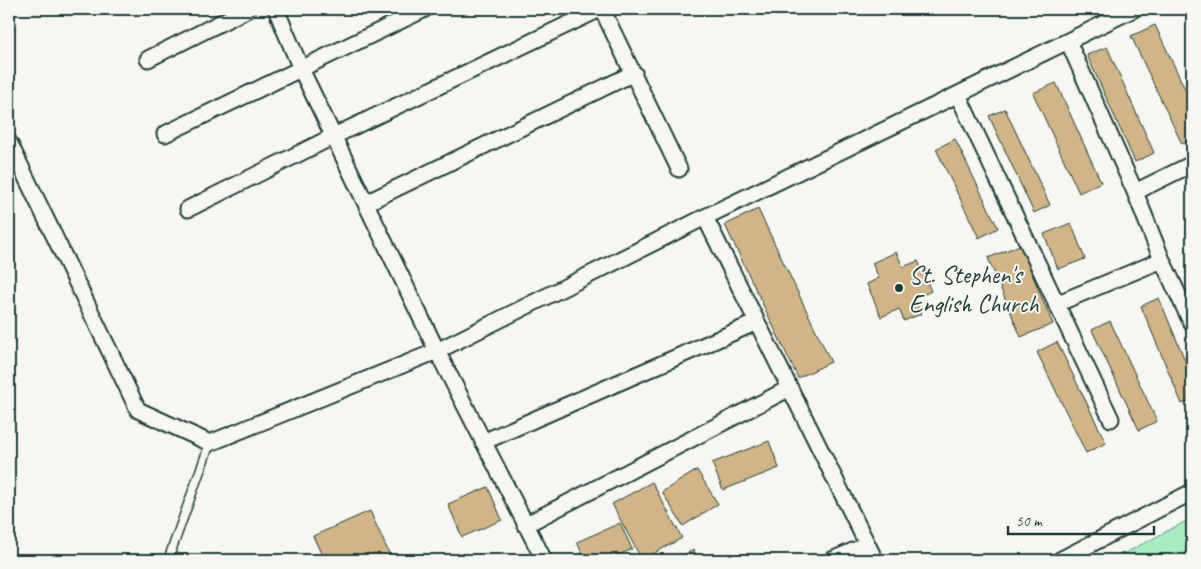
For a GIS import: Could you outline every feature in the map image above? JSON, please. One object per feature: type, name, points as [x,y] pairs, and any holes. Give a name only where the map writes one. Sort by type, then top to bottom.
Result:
[{"type":"street","points":[[148,59],[248,9]]},
{"type":"street","points":[[276,9],[301,69],[366,203],[483,442],[544,560]]},
{"type":"street","points":[[165,134],[425,9]]},
{"type":"street","points":[[188,209],[334,136],[601,9],[679,168]]},
{"type":"street","points":[[9,142],[138,410],[210,443],[438,351],[705,217],[1134,9]]},
{"type":"street","points":[[1068,41],[1135,192],[1162,260],[1192,324]]},
{"type":"street","points":[[366,203],[634,73]]},
{"type":"street","points":[[958,95],[1110,419]]},
{"type":"street","points":[[1135,192],[1192,164]]},
{"type":"street","points":[[705,217],[875,560]]},
{"type":"street","points":[[1056,304],[1162,260]]},
{"type":"street","points":[[483,442],[757,322]]},
{"type":"street","points":[[525,525],[790,388]]},
{"type":"street","points":[[1060,560],[1192,492]]},
{"type":"street","points":[[832,560],[867,545]]},
{"type":"lane","points":[[168,560],[210,443]]},
{"type":"green space","points":[[1192,518],[1192,560],[1112,560]]},
{"type":"building","points":[[1155,25],[1192,104],[1192,139],[1182,144],[1131,36]]},
{"type":"building","points":[[1107,47],[1154,153],[1135,162],[1087,55]]},
{"type":"building","points":[[1056,83],[1101,182],[1079,193],[1033,93]]},
{"type":"building","points":[[1005,109],[1050,205],[1034,213],[989,116]]},
{"type":"building","points":[[955,139],[998,228],[979,238],[936,149]]},
{"type":"building","points":[[758,209],[831,362],[798,378],[725,225]]},
{"type":"building","points":[[1071,223],[1085,259],[1058,269],[1044,234]]},
{"type":"building","points":[[1020,245],[1053,324],[1021,337],[988,258]]},
{"type":"building","name":"St. Stephen's English Church","points":[[896,252],[903,267],[918,261],[931,291],[915,299],[921,314],[904,321],[899,309],[881,317],[867,284],[879,278],[872,263]]},
{"type":"building","points":[[1159,298],[1192,377],[1192,399],[1182,404],[1141,306]]},
{"type":"building","points":[[1110,321],[1157,421],[1139,430],[1092,330]]},
{"type":"building","points":[[1057,342],[1106,443],[1086,453],[1037,352]]},
{"type":"building","points":[[769,441],[779,468],[723,490],[712,463]]},
{"type":"building","points":[[697,470],[718,504],[683,526],[662,492]]},
{"type":"building","points":[[652,482],[682,538],[642,560],[612,504]]},
{"type":"building","points":[[488,487],[502,520],[462,537],[448,504]]},
{"type":"building","points":[[370,511],[392,560],[324,560],[313,536]]},
{"type":"building","points":[[620,523],[632,549],[608,560],[585,560],[577,542]]},
{"type":"building","points":[[694,550],[698,560],[672,560]]},
{"type":"place","name":"St. Stephen's English Church","points":[[899,288]]}]
